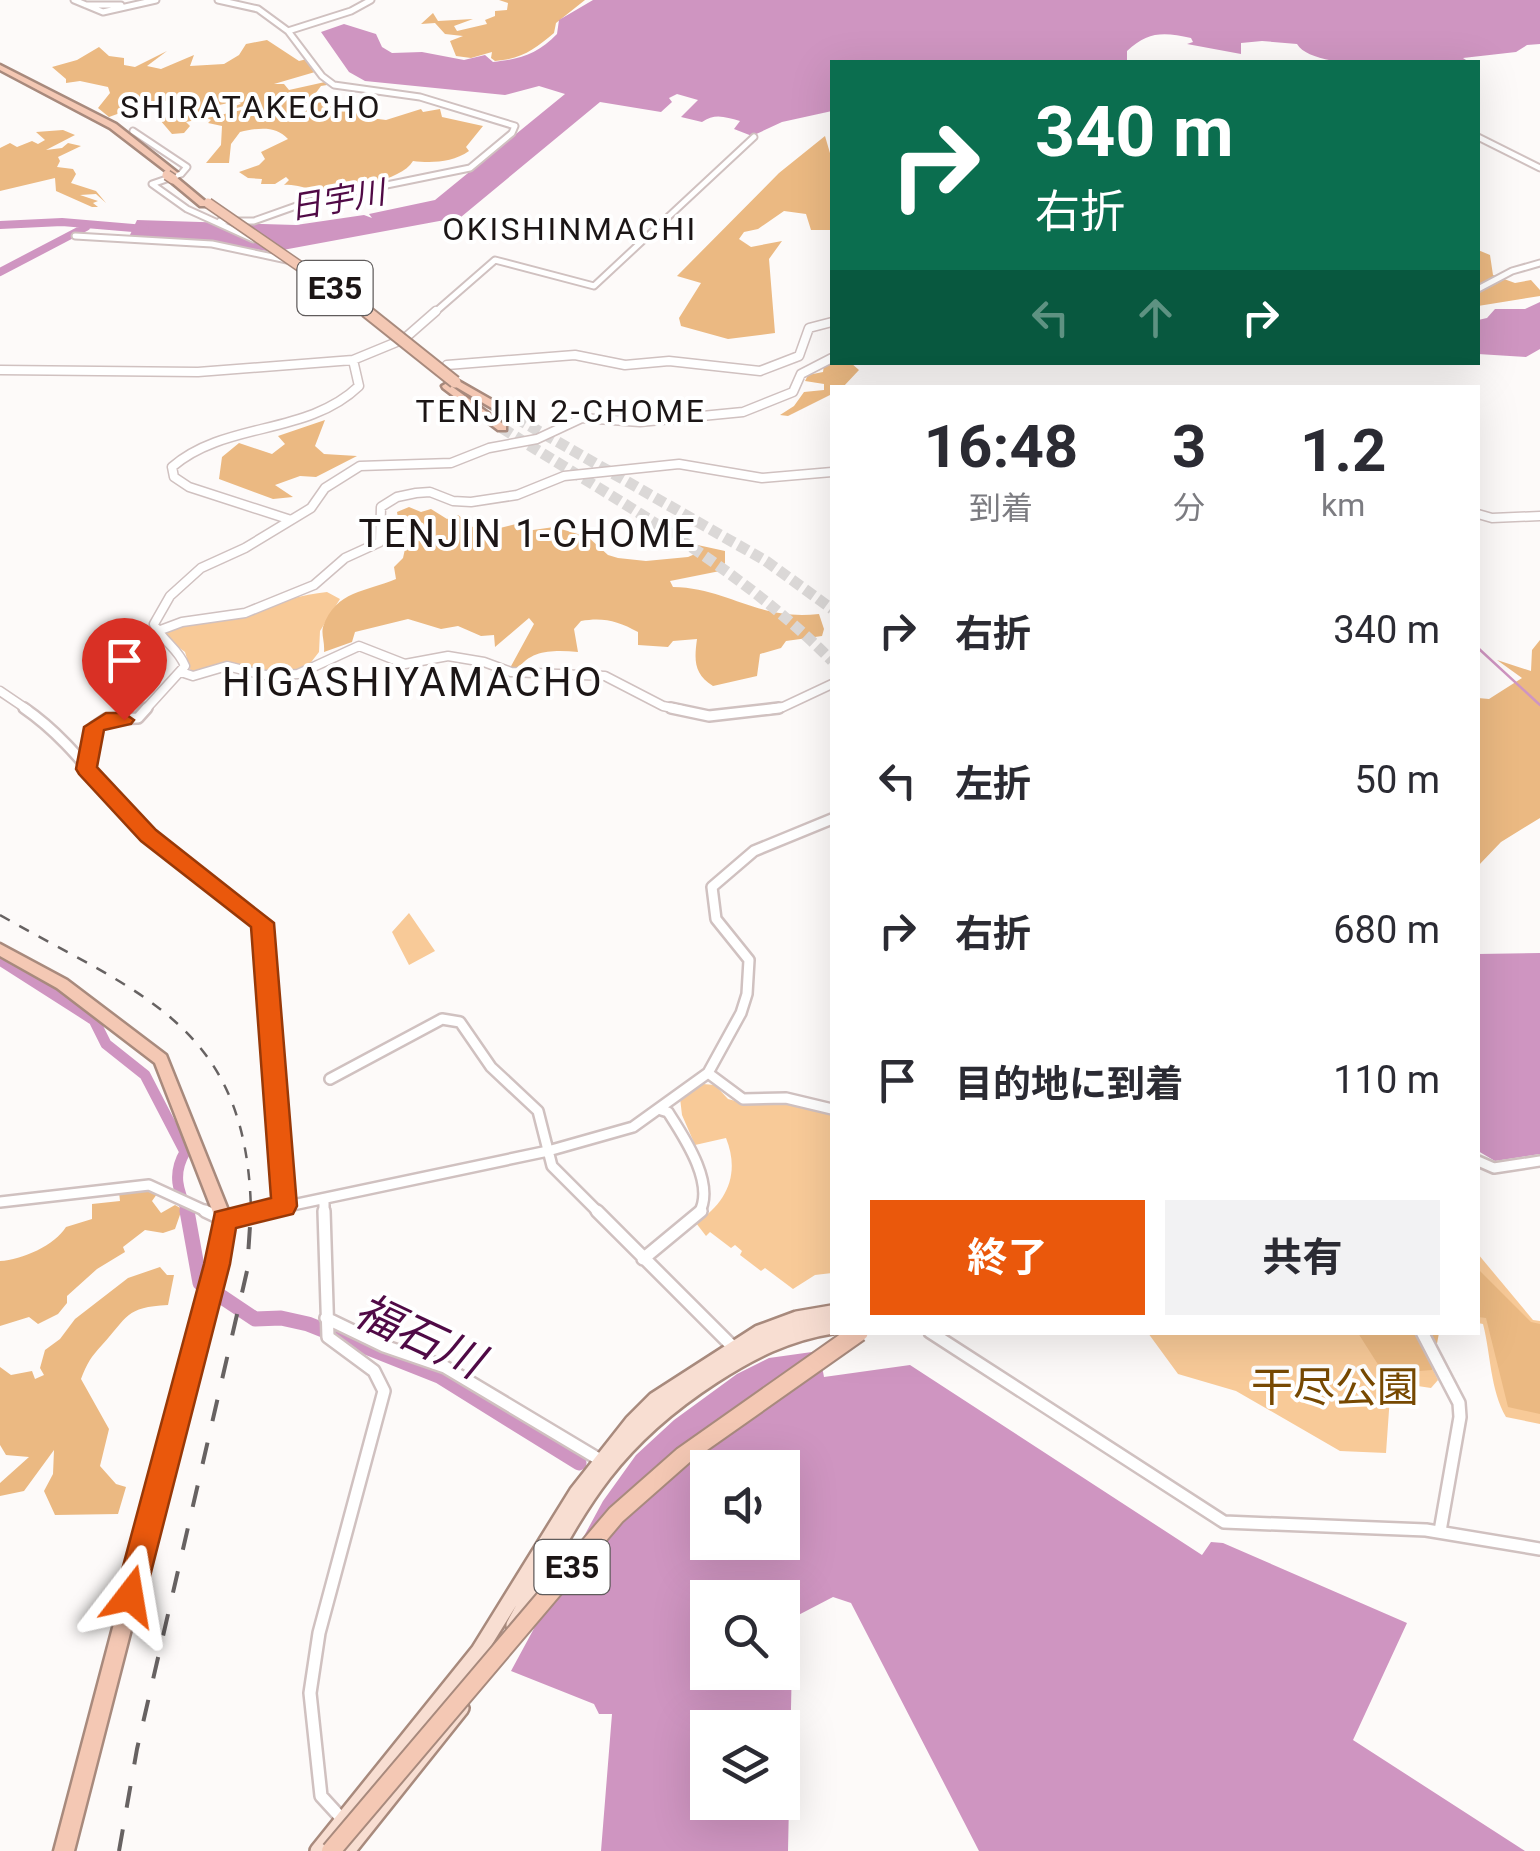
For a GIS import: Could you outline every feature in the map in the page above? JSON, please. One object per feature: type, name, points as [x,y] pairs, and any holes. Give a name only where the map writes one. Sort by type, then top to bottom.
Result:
[{"type":"highway","name":"E35","points":[[0,69],[104,126],[205,204],[349,304],[502,428]]},
{"type":"highway","name":"E35","points":[[451,384],[516,418]]},
{"type":"highway","points":[[0,948],[62,984],[161,1059],[224,1220],[217,1264],[64,1851]]},
{"type":"highway","name":"E35","points":[[331,1851],[616,1515],[683,1456],[855,1335]]},
{"type":"main road","points":[[318,1851],[479,1651],[605,1462],[658,1414],[778,1326],[830,1313]]},
{"type":"main road","points":[[739,1352],[776,1338],[830,1326]]},
{"type":"main road","points":[[348,1851],[443,1735],[496,1658],[605,1462]]},
{"type":"street","points":[[76,2],[142,0]]},
{"type":"street","points":[[76,2],[109,11],[156,0]]},
{"type":"street","points":[[218,0],[258,9],[288,32],[322,76],[334,85],[420,97],[515,126],[470,168],[314,200],[254,221],[222,222]]},
{"type":"street","points":[[288,32],[301,23],[350,13],[370,0]]},
{"type":"street","points":[[133,131],[187,167],[181,174],[152,184],[173,202],[222,222],[274,252],[404,340]]},
{"type":"street","points":[[0,370],[198,372],[353,360],[404,340],[495,260],[597,285],[754,137]]},
{"type":"street","points":[[1480,138],[1540,168]]},
{"type":"street","points":[[76,236],[212,244],[287,260]]},
{"type":"street","points":[[1480,289],[1512,270],[1540,264]]},
{"type":"street","points":[[447,365],[574,355],[625,365],[669,362],[760,372],[795,360],[802,352],[809,328],[830,323]]},
{"type":"street","points":[[86,769],[94,727],[106,720],[138,718],[169,680],[181,672],[186,661],[162,640],[154,624],[170,596],[196,572],[318,502],[332,482],[370,464],[460,462],[490,448],[543,437],[582,418],[640,422],[743,412],[793,392],[801,374],[830,359]]},
{"type":"street","points":[[291,520],[189,487],[174,477],[172,467],[194,451],[288,423],[351,396],[360,386],[353,360]]},
{"type":"street","points":[[158,631],[182,622],[245,613],[314,585],[345,558],[380,542],[380,508],[403,495],[430,492],[453,501],[472,502],[517,495],[564,476],[679,464],[762,478],[830,472]]},
{"type":"street","points":[[1480,515],[1492,518],[1540,516]]},
{"type":"street","points":[[181,672],[194,676],[227,666],[264,674],[298,674],[359,646],[405,664],[448,656],[484,662],[511,672],[606,676],[662,706],[709,716],[784,707],[830,685]]},
{"type":"street","points":[[0,692],[58,731],[86,769],[149,836],[262,923],[284,1206]]},
{"type":"street","points":[[0,1202],[148,1185],[190,1201],[224,1220],[548,1151],[634,1127],[708,1073],[741,1013],[750,974],[745,952],[716,918],[712,887],[754,851],[830,820]]},
{"type":"street","points":[[330,1079],[430,1025],[452,1019],[465,1028],[505,1083],[538,1110],[552,1166],[739,1352]]},
{"type":"street","points":[[708,1073],[743,1099],[786,1098],[830,1109]]},
{"type":"street","points":[[644,1259],[704,1206],[704,1193],[681,1130],[668,1112],[658,1109]]},
{"type":"street","points":[[1480,1161],[1494,1168],[1540,1160]]},
{"type":"street","points":[[324,1198],[328,1337],[333,1346],[374,1369],[384,1392],[320,1633],[310,1693],[321,1796],[360,1834]]},
{"type":"street","points":[[326,1318],[384,1346],[446,1367],[605,1462]]},
{"type":"street","points":[[935,1335],[1224,1522],[1440,1532],[1540,1549]]},
{"type":"street","points":[[1424,1335],[1459,1403],[1460,1417],[1440,1532]]},
{"type":"green space","points":[[327,592],[340,599],[320,631],[319,652],[305,670],[272,673],[241,667],[191,672],[185,652],[163,636],[162,632],[170,629]]},
{"type":"green space","points":[[409,913],[435,951],[409,965],[392,932]]},
{"type":"green space","points":[[703,1084],[715,1085],[728,1099],[743,1103],[788,1102],[830,1112],[830,1273],[815,1275],[793,1289],[765,1268],[761,1271],[740,1255],[742,1251],[735,1245],[731,1248],[710,1232],[706,1236],[696,1223],[716,1206],[728,1186],[730,1151],[726,1138],[695,1145],[682,1115],[680,1098]]},
{"type":"green space","name":"干尽公園","points":[[1480,1256],[1533,1320],[1540,1321],[1540,1424],[1506,1417],[1494,1383],[1483,1324]]},
{"type":"green space","name":"干尽公園","points":[[1149,1335],[1416,1335],[1438,1380],[1431,1388],[1391,1382],[1386,1453],[1340,1451],[1236,1391],[1178,1374]]},
{"type":"shaded area","points":[[499,0],[585,0],[556,23],[554,33],[541,44],[505,60],[495,61],[492,52],[471,58],[456,56],[450,41],[463,36],[445,34],[435,23],[421,24],[433,13],[438,21],[473,19],[454,26],[457,31],[487,24],[485,20],[495,16],[495,11],[507,10],[508,3]]},
{"type":"shaded area","points":[[593,0],[1540,0],[1540,44],[1527,45],[1516,52],[1463,58],[1466,60],[1333,60],[1308,53],[1297,44],[1241,43],[1241,54],[1187,44],[1193,42],[1191,38],[1164,34],[1135,44],[1127,51],[1127,60],[830,60],[830,111],[782,122],[752,136],[734,129],[740,121],[716,117],[702,122],[681,117],[698,100],[677,94],[669,98],[672,102],[661,112],[600,102],[461,217],[272,252],[129,237],[137,220],[296,225],[364,215],[372,218],[369,214],[435,200],[565,94],[539,86],[505,95],[365,81],[349,72],[321,32],[344,24],[376,34],[382,47],[392,53],[422,52],[464,60],[485,55],[493,62],[536,51],[557,34],[559,20]]},
{"type":"shaded area","points":[[267,40],[299,61],[307,59],[315,72],[274,84],[284,84],[289,90],[325,82],[327,85],[321,86],[309,102],[340,102],[368,112],[362,117],[386,120],[421,109],[440,109],[442,117],[483,126],[466,147],[469,151],[462,155],[441,161],[413,161],[396,175],[368,184],[311,189],[284,185],[289,180],[286,177],[275,184],[261,184],[262,179],[248,178],[239,172],[259,165],[265,159],[261,152],[288,139],[278,131],[240,132],[231,144],[229,163],[206,163],[221,145],[222,126],[208,123],[211,120],[207,118],[246,109],[231,107],[241,104],[238,101],[200,109],[205,118],[186,122],[190,126],[184,133],[172,134],[160,120],[171,115],[185,116],[194,106],[192,101],[152,101],[138,111],[131,109],[109,117],[98,108],[110,93],[108,87],[80,81],[66,83],[52,67],[77,60],[99,47],[109,56],[124,58],[124,65],[135,67],[167,51],[147,66],[161,69],[194,55],[190,66],[224,64],[239,55],[246,44]]},
{"type":"shaded area","points":[[63,130],[75,135],[46,150],[68,143],[81,146],[58,157],[57,167],[73,169],[76,174],[71,183],[96,191],[106,203],[96,194],[80,195],[98,201],[93,203],[98,207],[92,207],[56,191],[55,178],[0,191],[0,148],[10,143],[17,147],[32,141],[38,144],[45,140],[36,132]]},
{"type":"shaded area","points":[[825,136],[830,153],[830,230],[811,230],[806,214],[784,211],[758,229],[744,232],[739,239],[751,247],[782,241],[769,259],[775,333],[728,339],[681,326],[679,318],[701,283],[677,276],[779,173]]},
{"type":"shaded area","points":[[1480,251],[1490,255],[1493,275],[1515,283],[1531,280],[1540,296],[1480,306]]},
{"type":"shaded area","points":[[1540,302],[1540,349],[1526,357],[1480,354],[1480,320],[1495,309],[1525,309]]},
{"type":"shaded area","points":[[830,362],[853,365],[859,370],[845,385],[830,385],[830,395],[788,416],[780,415],[794,406],[804,392],[824,390],[824,384],[805,381],[808,375],[823,372],[824,365]]},
{"type":"shaded area","points":[[325,420],[315,446],[324,454],[357,456],[316,477],[300,476],[275,485],[293,497],[273,499],[219,479],[222,457],[239,443],[272,454],[285,444],[278,436]]},
{"type":"shaded area","points":[[409,507],[421,512],[431,509],[447,519],[458,515],[480,533],[524,522],[526,531],[554,527],[588,537],[608,555],[618,558],[646,561],[688,557],[695,554],[693,544],[725,551],[720,571],[670,581],[673,587],[711,593],[778,613],[819,614],[822,636],[786,641],[781,648],[760,654],[757,676],[713,686],[697,666],[697,639],[673,641],[668,647],[638,645],[638,632],[603,620],[581,621],[574,629],[578,652],[537,654],[518,669],[510,668],[534,624],[529,618],[495,647],[494,635],[481,636],[458,626],[441,629],[408,619],[355,632],[352,642],[324,652],[323,627],[336,606],[353,594],[396,579],[394,567],[403,558],[407,540],[424,541],[430,536],[423,523],[398,518],[397,512]]},
{"type":"shaded area","points":[[1540,640],[1540,818],[1501,842],[1480,864],[1480,698],[1489,699],[1522,678],[1497,660],[1531,671],[1532,650]]},
{"type":"shaded area","points":[[1540,953],[1540,1154],[1495,1161],[1480,1152],[1480,954]]},
{"type":"shaded area","points":[[147,1187],[157,1194],[152,1201],[161,1213],[175,1205],[182,1209],[175,1229],[163,1233],[145,1230],[123,1247],[125,1252],[97,1269],[67,1296],[67,1303],[58,1314],[38,1324],[29,1317],[0,1326],[0,1261],[37,1250],[66,1227],[92,1219],[92,1204],[120,1201],[119,1192]]},
{"type":"shaded area","points":[[160,1267],[167,1275],[174,1275],[168,1305],[143,1308],[129,1315],[92,1357],[81,1379],[109,1429],[100,1466],[116,1484],[126,1487],[118,1514],[55,1515],[44,1491],[53,1474],[54,1450],[24,1491],[0,1496],[0,1483],[29,1457],[6,1455],[0,1445],[0,1367],[11,1375],[32,1371],[35,1379],[44,1375],[40,1368],[45,1350],[60,1339],[75,1319],[128,1278]]},
{"type":"shaded area","name":"干尽公園","points":[[1480,1271],[1531,1322],[1540,1324],[1540,1414],[1508,1407],[1486,1318],[1480,1317]]},
{"type":"shaded area","points":[[1359,1335],[1439,1335],[1432,1370],[1384,1374]]},
{"type":"shaded area","points":[[819,1351],[824,1377],[910,1365],[1202,1555],[1211,1542],[1223,1543],[1407,1623],[1353,1740],[1525,1851],[979,1851],[851,1603],[833,1597],[800,1614],[800,1580],[690,1580],[690,1690],[791,1690],[791,1710],[690,1710],[690,1820],[789,1820],[788,1851],[601,1851],[612,1714],[599,1714],[594,1704],[511,1671],[603,1501],[636,1455],[674,1420],[737,1374],[769,1358]]},
{"type":"waterway","name":"日宇川","points":[[0,225],[62,222],[145,229]]},
{"type":"waterway","points":[[0,272],[86,227]]},
{"type":"waterway","points":[[1480,650],[1540,705]]},
{"type":"waterway","name":"福石川","points":[[0,960],[94,1020],[106,1044],[145,1075],[185,1152],[178,1182],[188,1213]]},
{"type":"waterway","name":"福石川","points":[[187,1211],[200,1283]]},
{"type":"waterway","name":"福石川","points":[[222,1297],[255,1319],[281,1318],[308,1324],[439,1376],[579,1463]]},
{"type":"tunnel","points":[[516,418],[766,561],[830,608]]},
{"type":"tunnel","points":[[502,428],[716,564],[757,594],[830,659]]},
{"type":"railway","points":[[0,915],[140,995],[177,1023],[207,1057],[230,1098],[245,1149],[251,1212]]},
{"type":"railway","points":[[119,1851],[137,1749],[247,1271],[251,1212]]},
{"type":"district","name":"SHIRATAKECHO","points":[[251,107]]},
{"type":"district","name":"OKISHINMACHI","points":[[570,229]]},
{"type":"district","name":"TENJIN 2-CHOME","points":[[561,411]]},
{"type":"district","name":"TENJIN 1-CHOME","points":[[528,534]]},
{"type":"district","name":"HIGASHIYAMACHO","points":[[413,682]]},
{"type":"route","points":[[124,720],[106,720],[94,727],[86,769],[149,836],[262,923],[284,1206],[224,1220],[224,1237],[130,1596]]}]
